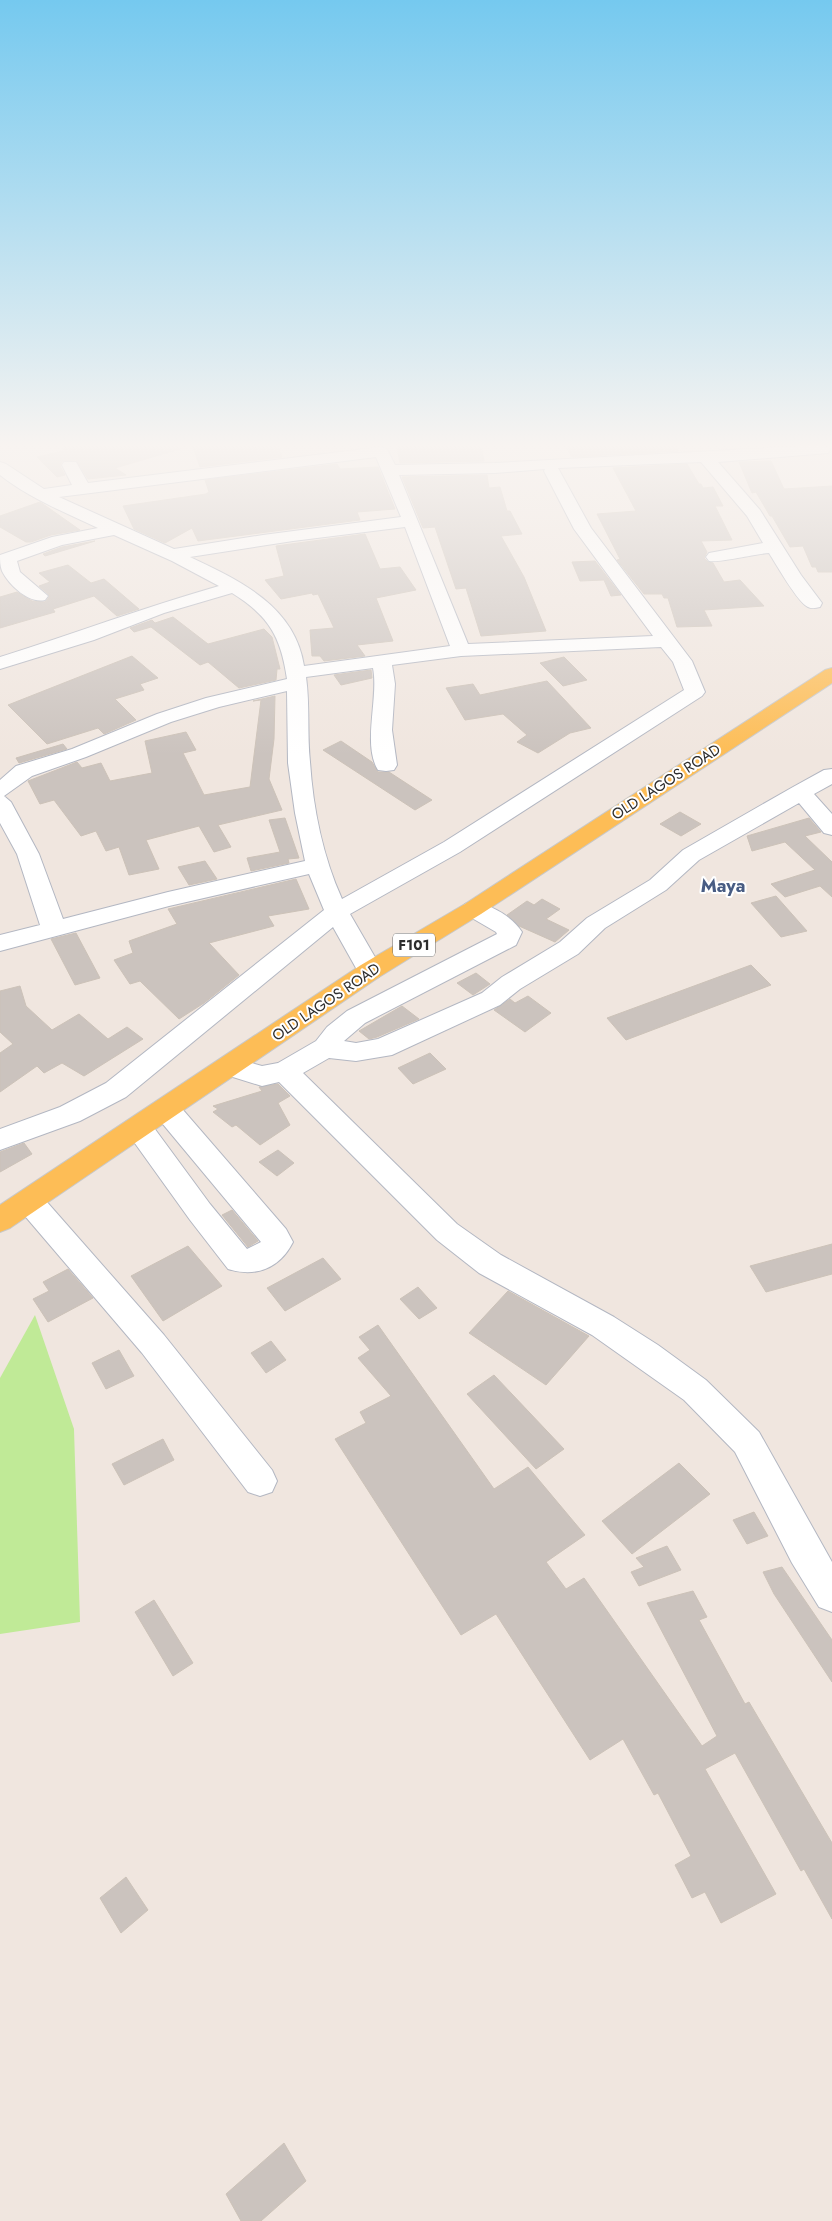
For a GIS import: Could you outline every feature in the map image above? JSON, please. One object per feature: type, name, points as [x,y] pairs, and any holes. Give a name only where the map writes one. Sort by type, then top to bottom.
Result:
[{"type":"main road","name":"OLD LAGOS ROAD","points":[[0,1220],[167,1110],[370,971],[473,909],[754,723],[832,674]]},
{"type":"street","points":[[39,548],[4,560],[12,574],[39,596]]},
{"type":"street","points":[[160,548],[234,587],[266,609],[283,629],[290,644],[296,678],[299,760],[304,806],[318,865],[336,912],[370,971]]},
{"type":"street","points":[[175,554],[216,548]]},
{"type":"street","points":[[421,548],[461,650]]},
{"type":"street","points":[[0,1140],[70,1114],[116,1090],[336,912],[452,847],[695,692],[682,661],[596,548]]},
{"type":"street","points":[[715,557],[746,550],[768,548]]},
{"type":"street","points":[[774,548],[793,578],[813,603]]},
{"type":"street","points":[[0,663],[87,636],[174,604],[234,587]]},
{"type":"street","points":[[0,790],[10,780],[24,771],[79,753],[164,718],[296,678],[381,661],[461,650],[668,641]]},
{"type":"street","points":[[381,661],[387,691],[381,730],[386,764]]},
{"type":"street","points":[[325,1048],[356,1052],[383,1048],[491,999],[511,983],[569,948],[596,923],[658,885],[691,855],[832,774]]},
{"type":"street","points":[[801,792],[832,828]]},
{"type":"street","points":[[0,802],[28,854],[54,929]]},
{"type":"street","points":[[0,943],[168,898],[318,865]]},
{"type":"street","points":[[229,1066],[262,1076],[285,1071],[325,1048],[336,1033],[356,1017],[415,984],[473,958],[507,939],[510,932],[505,926],[473,909]]},
{"type":"street","points":[[473,958],[511,983]]},
{"type":"street","points":[[285,1071],[447,1232],[490,1264],[603,1326],[648,1355],[695,1390],[748,1442],[832,1595]]},
{"type":"street","points":[[139,1128],[200,1212],[238,1260],[244,1262],[255,1260],[273,1250],[278,1242],[276,1237],[167,1110]]},
{"type":"street","points":[[200,1212],[237,1191]]},
{"type":"street","points":[[29,1201],[153,1344],[260,1481]]},
{"type":"green space","points":[[35,1315],[74,1429],[80,1622],[0,1634],[0,1378]]},
{"type":"building","points":[[60,548],[73,548],[45,556],[43,554]]},
{"type":"building","points":[[276,548],[371,548],[380,569],[400,567],[416,590],[376,598],[393,641],[357,645],[365,656],[324,661],[320,656],[312,656],[310,630],[334,628],[318,594],[313,595],[312,593],[281,599],[265,580],[284,576]]},
{"type":"building","points":[[442,548],[508,548],[524,577],[546,631],[481,636],[466,588],[456,589]]},
{"type":"building","points":[[614,548],[705,548],[707,552],[704,558],[708,562],[713,563],[724,582],[740,580],[764,606],[704,610],[712,626],[677,627],[668,598],[664,598],[662,594],[644,594],[617,560],[620,559]]},
{"type":"building","points":[[804,548],[832,548],[832,572],[818,572],[816,567],[812,567]]},
{"type":"building","points":[[595,561],[621,595],[611,596],[604,580],[580,581],[572,562]]},
{"type":"building","points":[[68,565],[91,583],[104,579],[139,609],[117,616],[94,596],[53,609],[55,612],[0,628],[0,597],[17,592],[32,601],[45,602],[50,596],[39,586],[50,582],[39,573]]},
{"type":"building","points":[[173,617],[208,644],[264,629],[272,637],[280,669],[277,669],[276,680],[239,688],[208,662],[200,665],[151,627],[134,632],[130,628],[152,620],[155,623]]},
{"type":"building","points":[[132,656],[158,678],[140,684],[144,690],[115,699],[136,720],[104,734],[98,728],[47,744],[8,705]]},
{"type":"building","points":[[564,657],[587,680],[563,686],[540,663]]},
{"type":"building","points":[[371,670],[372,678],[341,685],[334,675]]},
{"type":"building","points":[[547,681],[591,728],[570,733],[538,753],[517,742],[527,735],[503,714],[465,720],[446,688],[473,684],[480,695]]},
{"type":"building","points":[[275,696],[274,739],[269,779],[282,810],[218,825],[231,847],[214,852],[199,826],[146,840],[159,869],[129,875],[119,847],[106,851],[96,831],[81,836],[54,800],[40,804],[28,781],[77,762],[82,768],[101,763],[110,781],[152,773],[145,741],[186,732],[196,750],[183,753],[204,795],[250,787],[261,700],[253,701]]},
{"type":"building","points":[[341,741],[372,762],[378,772],[389,772],[432,800],[415,810],[323,750]]},
{"type":"building","points":[[63,744],[67,749],[19,763],[16,758]]},
{"type":"building","points":[[680,812],[701,824],[681,836],[660,824]]},
{"type":"building","points":[[285,818],[299,858],[288,859],[289,863],[251,871],[247,858],[280,852],[269,820]]},
{"type":"building","points":[[809,818],[821,832],[805,836],[832,862],[832,897],[820,886],[785,897],[771,884],[815,870],[785,842],[752,851],[747,836]]},
{"type":"building","points":[[205,861],[217,879],[189,885],[178,867]]},
{"type":"building","points":[[296,879],[309,909],[268,916],[274,926],[209,943],[239,975],[204,1003],[179,1019],[140,981],[130,984],[114,960],[133,953],[129,941],[177,924],[168,909]]},
{"type":"building","points":[[776,896],[807,931],[781,937],[751,903]]},
{"type":"building","points":[[542,899],[560,909],[546,919],[569,930],[555,942],[519,926],[507,915],[527,901],[534,905]]},
{"type":"building","points":[[76,933],[100,978],[75,985],[51,939]]},
{"type":"building","points":[[751,965],[771,985],[626,1040],[607,1018]]},
{"type":"building","points":[[476,973],[490,984],[473,995],[457,983]]},
{"type":"building","points":[[20,986],[26,1006],[52,1030],[79,1014],[108,1039],[127,1027],[143,1039],[84,1076],[62,1063],[44,1073],[37,1066],[0,1092],[0,1053],[13,1044],[0,1032],[0,991]]},
{"type":"building","points":[[528,996],[551,1013],[525,1032],[494,1010],[510,999],[515,1003]]},
{"type":"building","points":[[402,1006],[419,1019],[369,1039],[359,1031]]},
{"type":"building","points":[[430,1053],[446,1069],[413,1084],[398,1068]]},
{"type":"building","points":[[278,1084],[290,1096],[278,1103],[290,1125],[260,1145],[236,1125],[232,1127],[213,1112],[218,1109],[213,1106],[262,1091],[259,1087]]},
{"type":"building","points":[[24,1143],[32,1154],[0,1172],[0,1152]]},
{"type":"building","points":[[278,1150],[294,1163],[277,1176],[259,1162]]},
{"type":"building","points":[[232,1210],[258,1241],[248,1247],[222,1215]]},
{"type":"building","points":[[832,1244],[832,1274],[766,1292],[750,1266]]},
{"type":"building","points":[[188,1246],[222,1286],[163,1321],[131,1276]]},
{"type":"building","points":[[323,1258],[341,1279],[285,1311],[267,1288]]},
{"type":"building","points":[[68,1269],[93,1298],[48,1322],[33,1299],[49,1291],[43,1282]]},
{"type":"building","points":[[418,1287],[437,1308],[419,1319],[400,1299]]},
{"type":"building","points":[[508,1291],[589,1336],[546,1385],[469,1333]]},
{"type":"building","points":[[378,1325],[494,1489],[528,1467],[585,1535],[546,1562],[566,1589],[584,1578],[702,1746],[717,1736],[647,1603],[693,1591],[707,1617],[699,1620],[745,1704],[749,1702],[832,1843],[832,1919],[804,1869],[801,1871],[735,1753],[705,1769],[776,1894],[721,1923],[705,1892],[692,1898],[675,1865],[691,1856],[658,1793],[654,1795],[623,1739],[590,1760],[496,1614],[461,1635],[335,1439],[366,1423],[360,1412],[391,1396],[358,1358],[370,1350],[359,1337]]},
{"type":"building","points":[[271,1341],[286,1360],[266,1373],[251,1353]]},
{"type":"building","points":[[119,1350],[134,1376],[106,1389],[92,1363]]},
{"type":"building","points":[[494,1375],[564,1449],[536,1469],[467,1394]]},
{"type":"building","points":[[163,1439],[174,1460],[124,1485],[112,1464]]},
{"type":"building","points":[[679,1463],[710,1494],[632,1554],[602,1521]]},
{"type":"building","points":[[754,1512],[768,1536],[747,1544],[733,1520]]},
{"type":"building","points":[[667,1546],[681,1570],[639,1586],[631,1572],[644,1567],[636,1558]]},
{"type":"building","points":[[782,1567],[832,1640],[832,1682],[774,1594],[763,1572]]},
{"type":"building","points":[[154,1600],[193,1663],[173,1676],[135,1612]]},
{"type":"building","points":[[126,1877],[148,1910],[121,1933],[100,1898]]},
{"type":"building","points":[[284,2143],[306,2181],[261,2221],[241,2221],[226,2194]]},
{"type":"district","name":"Maya","points":[[723,886]]}]
